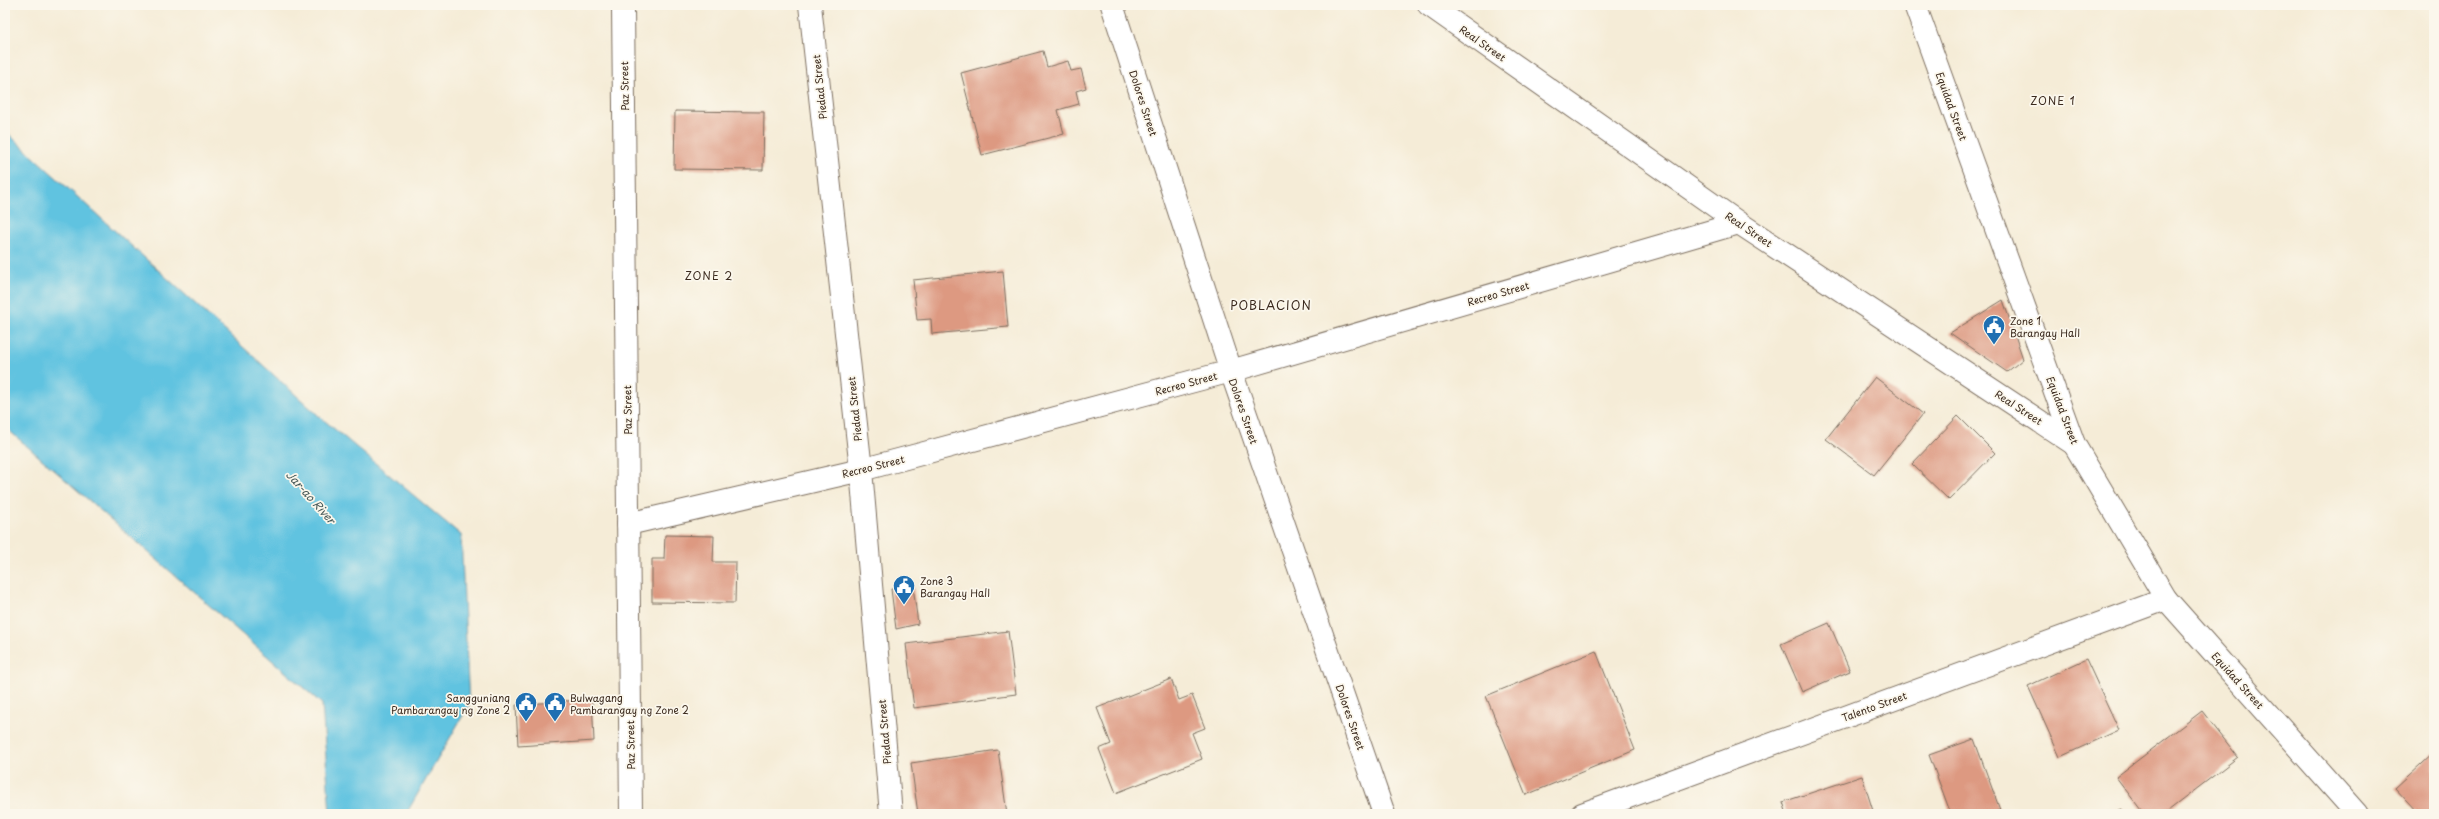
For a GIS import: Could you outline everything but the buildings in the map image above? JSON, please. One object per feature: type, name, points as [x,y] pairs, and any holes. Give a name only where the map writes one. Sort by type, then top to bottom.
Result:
[{"type":"street","name":"Paz Street","points":[[623,5],[631,814]]},
{"type":"street","name":"Piedad Street","points":[[810,5],[861,470],[891,814]]},
{"type":"street","name":"Dolores Street","points":[[1112,5],[1230,371],[1384,814]]},
{"type":"street","name":"Real Street","points":[[1429,5],[1739,223],[2074,444]]},
{"type":"street","name":"Equidad Street","points":[[1915,5],[2074,444],[2166,599],[2357,814]]},
{"type":"street","name":"Recreo Street","points":[[628,524],[861,470],[1230,371],[1739,223]]},
{"type":"street","name":"Talento Street","points":[[1582,814],[2166,599]]},
{"type":"water","name":"Jar-ao River","points":[[5,131],[319,416],[461,535],[469,705],[406,814],[330,814],[322,704],[5,427]]},
{"type":"place","name":"Zone 1 Barangay Hall","points":[[1994,346]]},
{"type":"place","name":"Zone 3 Barangay Hall","points":[[904,606]]},
{"type":"place","name":"Sangguniang Pambarangay ng Zone 2","points":[[526,722]]},
{"type":"place","name":"Bulwagang Pambarangay ng Zone 2","points":[[555,722]]},
{"type":"district","name":"ZONE 1","points":[[2053,100]]},
{"type":"district","name":"ZONE 2","points":[[709,275]]},
{"type":"district","name":"POBLACION","points":[[1271,305]]}]
